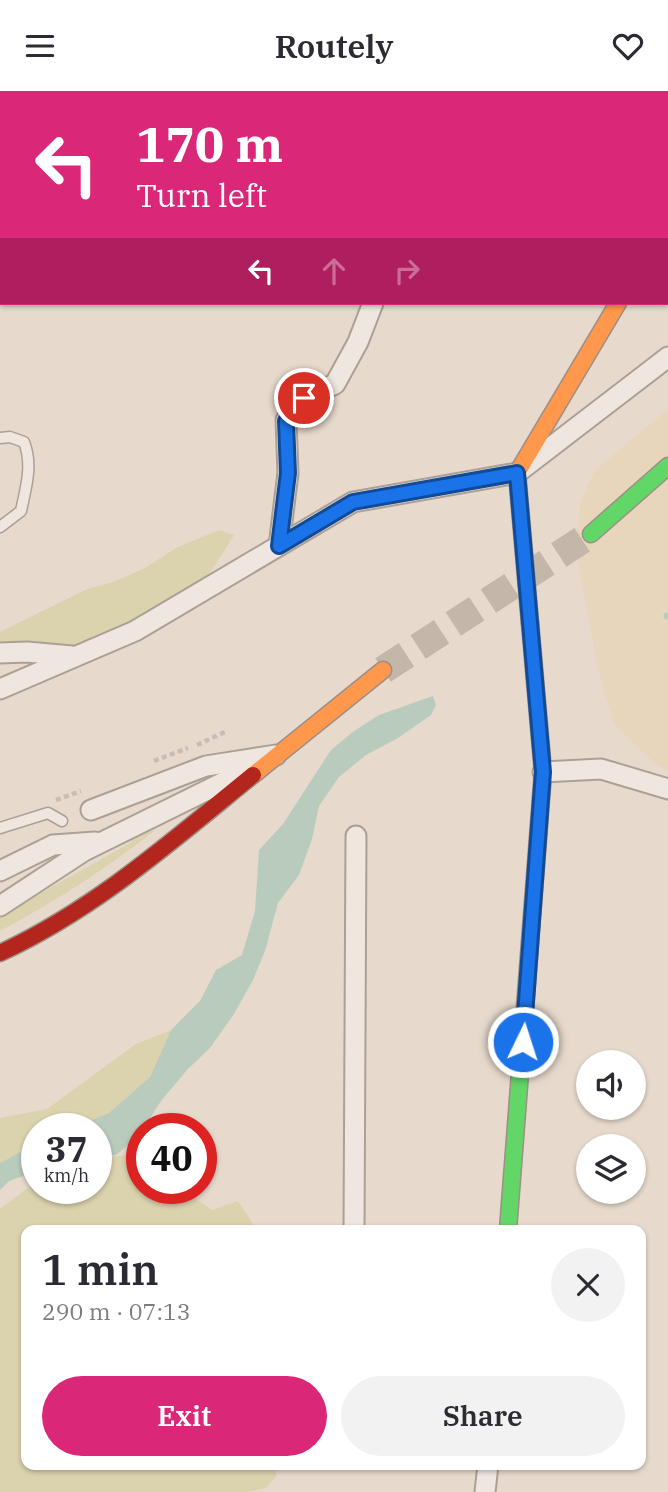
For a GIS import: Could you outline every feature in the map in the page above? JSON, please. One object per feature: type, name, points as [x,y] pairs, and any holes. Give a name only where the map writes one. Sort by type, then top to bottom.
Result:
[{"type":"street","points":[[279,546],[288,473],[286,421],[304,398],[335,384],[358,342],[372,305]]},
{"type":"street","points":[[508,1225],[543,772],[517,473],[617,305]]},
{"type":"street","points":[[0,689],[135,631],[353,502],[517,473],[668,357]]},
{"type":"street","points":[[591,534],[668,466]]},
{"type":"street","points":[[0,653],[27,652],[75,657]]},
{"type":"street","points":[[0,953],[21,945],[88,905],[200,821],[383,670]]},
{"type":"street","points":[[91,810],[206,766],[277,755]]},
{"type":"street","points":[[0,906],[84,851],[277,755]]},
{"type":"street","points":[[543,772],[601,769],[668,789]]},
{"type":"street","points":[[354,1225],[356,836]]},
{"type":"street","points":[[0,871],[53,845],[107,841]]},
{"type":"street","points":[[485,1492],[487,1470]]},
{"type":"lane","points":[[0,438],[10,437],[24,442],[29,457],[22,511],[0,527]]},
{"type":"lane","points":[[0,828],[48,813],[62,821]]},
{"type":"shaded area","points":[[668,409],[668,771],[657,766],[614,724],[599,674],[576,553],[580,503],[595,470]]},
{"type":"shaded area","points":[[219,530],[234,535],[208,576],[186,595],[81,648],[0,646],[0,632],[87,589],[113,582],[145,568],[176,548]]},
{"type":"shaded area","points":[[433,696],[436,705],[431,715],[398,738],[366,755],[339,777],[319,806],[312,839],[299,875],[278,903],[265,951],[234,1014],[210,1048],[187,1070],[153,1113],[126,1113],[126,1147],[112,1155],[112,1113],[109,1113],[150,1077],[171,1030],[200,1001],[216,970],[242,955],[255,911],[259,850],[283,824],[331,750],[379,715]]},
{"type":"shaded area","points":[[146,827],[154,831],[117,859],[60,897],[0,931],[0,916],[132,842],[130,835]]},
{"type":"shaded area","points":[[171,1030],[150,1077],[109,1113],[26,1113],[47,1109],[136,1044]]},
{"type":"shaded area","points":[[21,1114],[21,1152],[0,1163],[0,1118]]},
{"type":"shaded area","points":[[21,1152],[21,1177],[9,1181],[0,1190],[0,1163]]},
{"type":"shaded area","points":[[126,1155],[126,1204],[203,1204],[212,1210],[238,1201],[254,1225],[21,1225],[21,1470],[275,1470],[277,1475],[266,1488],[248,1492],[0,1492],[0,1209],[21,1193],[21,1204],[112,1204],[112,1157]]},
{"type":"tunnel","points":[[383,670],[591,534]]},
{"type":"traffic: fast","points":[[591,534],[668,466]]},
{"type":"traffic: fast","points":[[508,1225],[543,772],[530,623]]},
{"type":"traffic: slow","points":[[530,623],[517,473],[617,305]]},
{"type":"traffic: slow","points":[[253,775],[383,670]]},
{"type":"traffic: jam","points":[[0,953],[68,916],[100,895],[253,775]]},
{"type":"route","points":[[304,398],[286,421],[288,473],[279,546],[353,502],[517,473],[543,772],[523,1042]]}]
